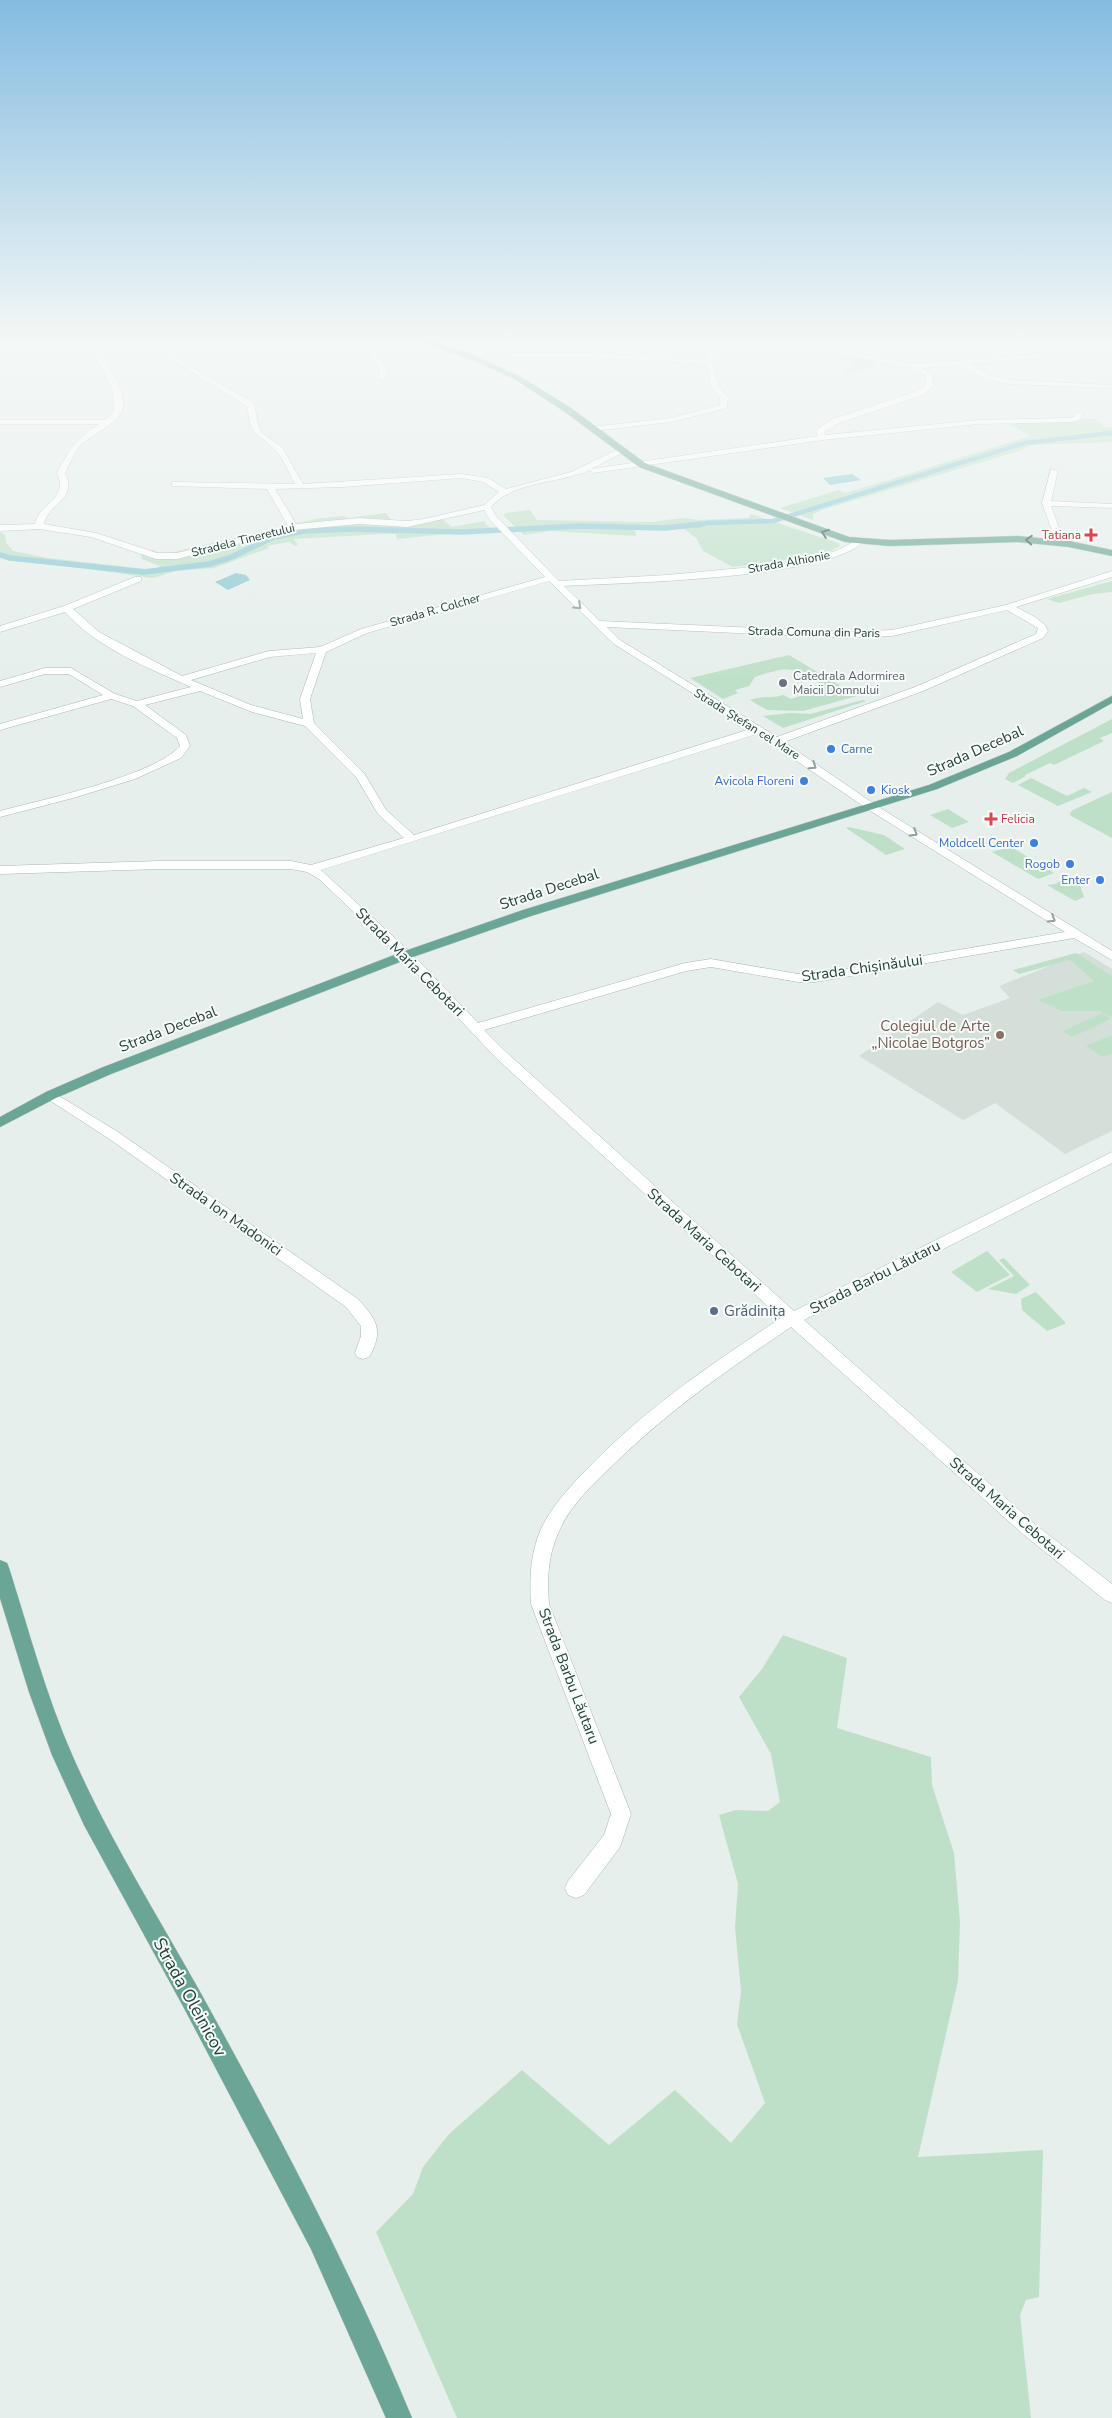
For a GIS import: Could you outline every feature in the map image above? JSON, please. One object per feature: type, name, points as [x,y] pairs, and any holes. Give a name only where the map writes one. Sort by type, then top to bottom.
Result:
[{"type":"main road","points":[[628,456],[642,465],[775,515],[830,535],[859,542]]},
{"type":"main road","name":"Strada Alhionie","points":[[859,542],[983,539],[1050,542],[1112,553]]},
{"type":"main road","name":"Strada Decebal","points":[[0,1123],[51,1095],[148,1054],[406,955],[546,907],[873,808],[942,784],[1013,754],[1112,699]]},
{"type":"main road","name":"Strada Oleinicov","points":[[0,1568],[39,1692],[62,1755],[91,1818],[192,2000],[320,2240],[399,2418]]},
{"type":"street","points":[[39,526],[43,514],[62,496],[66,487],[65,479],[61,473],[70,456]]},
{"type":"street","points":[[283,456],[300,486]]},
{"type":"street","points":[[568,476],[610,456]]},
{"type":"street","points":[[487,507],[493,498],[505,492],[568,476],[624,465],[642,465],[703,456]]},
{"type":"street","points":[[1050,542],[1055,528],[1046,503],[1054,471]]},
{"type":"street","points":[[175,484],[270,487],[462,476],[484,480],[505,492]]},
{"type":"street","points":[[270,487],[293,527]]},
{"type":"street","points":[[1046,503],[1112,506]]},
{"type":"street","name":"Stradela Tineretului","points":[[0,528],[39,526],[93,535],[156,556],[163,556],[199,552],[293,527],[360,521],[407,524],[424,522],[487,507]]},
{"type":"street","name":"Strada Ștefan cel Mare","points":[[487,507],[492,517],[507,534],[553,581],[598,624],[632,652],[776,741],[873,808],[1112,956]]},
{"type":"street","name":"Strada Alhionie","points":[[553,581],[700,575],[802,563],[840,553],[859,542]]},
{"type":"street","name":"Strada Comuna din Paris","points":[[598,624],[870,635],[904,631],[1008,607],[1112,574]]},
{"type":"street","points":[[0,629],[66,608],[138,579]]},
{"type":"street","name":"Strada R. Colcher","points":[[183,680],[270,654],[322,650],[364,631],[553,581]]},
{"type":"street","points":[[776,741],[919,689],[1040,636],[1043,631],[1042,627],[1032,619],[1008,607]]},
{"type":"street","points":[[66,608],[71,615],[95,635],[183,680],[240,705],[309,724],[360,775],[382,812],[412,839]]},
{"type":"street","points":[[309,724],[305,699],[322,650]]},
{"type":"street","points":[[0,684],[45,671],[64,670],[78,673],[111,696],[137,704],[182,737],[185,746],[179,754],[163,763],[92,791],[0,814]]},
{"type":"street","points":[[137,704],[201,688]]},
{"type":"street","points":[[0,727],[111,696]]},
{"type":"street","points":[[0,870],[24,871],[160,864],[291,865],[311,869],[758,730]]},
{"type":"street","name":"Strada Maria Cebotari","points":[[311,869],[323,876],[406,955],[501,1055],[792,1319],[1030,1530],[1112,1595]]},
{"type":"street","points":[[0,878],[24,871]]},
{"type":"street","name":"Strada Chișinăului","points":[[476,1028],[685,967],[711,963],[798,978],[814,978],[1076,934]]},
{"type":"street","name":"Strada Ion Madonici","points":[[51,1095],[113,1134],[352,1303],[368,1321],[370,1333],[363,1353]]},
{"type":"street","name":"Strada Barbu Lăutaru","points":[[576,1888],[613,1840],[621,1814],[540,1604],[538,1573],[545,1543],[554,1521],[586,1480],[642,1426],[703,1378],[792,1319],[1112,1157]]},
{"type":"shaded area","name":"Colegiul de Arte „Nicolae Botgros”","points":[[1084,952],[1112,969],[1112,1131],[1065,1154],[995,1103],[963,1120],[859,1056],[938,1002],[963,1015],[1010,998],[999,986]]},
{"type":"green space","points":[[966,456],[1003,456],[824,509],[813,514],[813,520],[780,508],[839,490],[845,493]]},
{"type":"green space","points":[[530,510],[537,520],[651,522],[683,518],[700,520],[749,518],[751,514],[838,543],[840,546],[822,555],[733,567],[703,551],[696,538],[684,529],[635,530],[636,536],[550,531],[524,535],[504,516],[505,513]]},
{"type":"green space","points":[[386,513],[391,520],[403,522],[441,518],[452,527],[484,521],[494,533],[456,533],[397,539],[396,534],[383,534],[294,539],[298,545],[295,546],[289,542],[267,546],[269,548],[214,568],[175,571],[153,578],[0,557],[0,532],[5,535],[6,543],[13,551],[48,558],[155,570],[160,566],[142,559],[141,555],[152,550],[162,554],[174,552],[320,518],[344,516],[348,518]]},
{"type":"green space","points":[[1112,581],[1112,592],[1093,594],[1059,603],[1047,599]]},
{"type":"green space","points":[[789,655],[857,696],[803,711],[767,710],[750,700],[783,695],[791,699],[809,693],[820,683],[795,671],[774,671],[755,677],[749,686],[735,690],[738,693],[723,699],[690,678]]},
{"type":"green space","points":[[863,700],[866,701],[783,728],[763,716],[790,713],[810,714]]},
{"type":"green space","points":[[1112,719],[1112,733],[1100,738],[1104,741],[1054,765],[1050,763],[1013,783],[1005,779],[1009,773]]},
{"type":"green space","points":[[1031,778],[1067,796],[1084,788],[1092,792],[1058,806],[1018,785]]},
{"type":"green space","points":[[1112,792],[1112,838],[1071,816],[1070,813],[1073,810]]},
{"type":"green space","points":[[948,809],[969,822],[952,828],[930,815]]},
{"type":"green space","points":[[849,827],[884,835],[905,849],[886,855],[846,828]]},
{"type":"green space","points":[[1008,845],[1054,873],[1038,879],[992,852],[1005,848]]},
{"type":"green space","points":[[1066,878],[1080,886],[1084,897],[1075,901],[1047,885],[1055,884]]},
{"type":"green space","points":[[1076,953],[1112,976],[1112,1017],[1100,1011],[1062,1011],[1038,1000],[1094,981],[1070,960],[1019,974],[1013,970]]},
{"type":"green space","points":[[1102,1013],[1111,1019],[1072,1037],[1063,1031]]},
{"type":"green space","points":[[1112,1035],[1112,1053],[1102,1057],[1086,1046]]},
{"type":"green space","points":[[987,1251],[1010,1275],[977,1292],[951,1272]]},
{"type":"green space","points":[[1004,1258],[1030,1285],[1016,1294],[988,1289],[1014,1276],[999,1260]]},
{"type":"green space","points":[[1036,1292],[1065,1324],[1047,1331],[1022,1310],[1021,1299]]},
{"type":"green space","points":[[783,1635],[847,1658],[837,1728],[931,1757],[932,1785],[954,1853],[960,1922],[958,1981],[918,2157],[1043,2150],[1039,2297],[1026,2300],[1020,2315],[1031,2418],[457,2418],[376,2232],[413,2194],[423,2167],[449,2134],[522,2070],[609,2145],[675,2090],[731,2143],[765,2103],[737,2024],[741,1991],[735,1927],[738,1884],[719,1815],[736,1810],[768,1811],[780,1802],[771,1754],[739,1697],[762,1669]]},
{"type":"water","points":[[852,474],[861,480],[830,485],[823,478]]},
{"type":"water","points":[[236,573],[246,575],[250,580],[228,590],[215,582]]},
{"type":"waterway","points":[[696,526],[707,523],[773,521],[984,456]]},
{"type":"waterway","points":[[0,555],[10,558],[144,572],[209,564],[229,558],[274,537],[304,531],[352,529],[462,532],[580,526],[665,528],[701,524]]},
{"type":"place","name":"Tatiana","points":[[1091,535]]},
{"type":"place","name":"Catedrala Adormirea Maicii Domnului","points":[[783,683]]},
{"type":"place","name":"Carne","points":[[831,749]]},
{"type":"place","name":"Avicola Floreni","points":[[804,781]]},
{"type":"place","name":"Kiosk","points":[[871,790]]},
{"type":"place","name":"Felicia","points":[[991,819]]},
{"type":"place","name":"Moldcell Center","points":[[1034,843]]},
{"type":"place","name":"Rogob","points":[[1070,864]]},
{"type":"place","name":"Enter","points":[[1100,880]]},
{"type":"place","name":"Colegiul de Arte „Nicolae Botgros”","points":[[1000,1035]]},
{"type":"place","name":"Grădinița","points":[[714,1311]]}]
